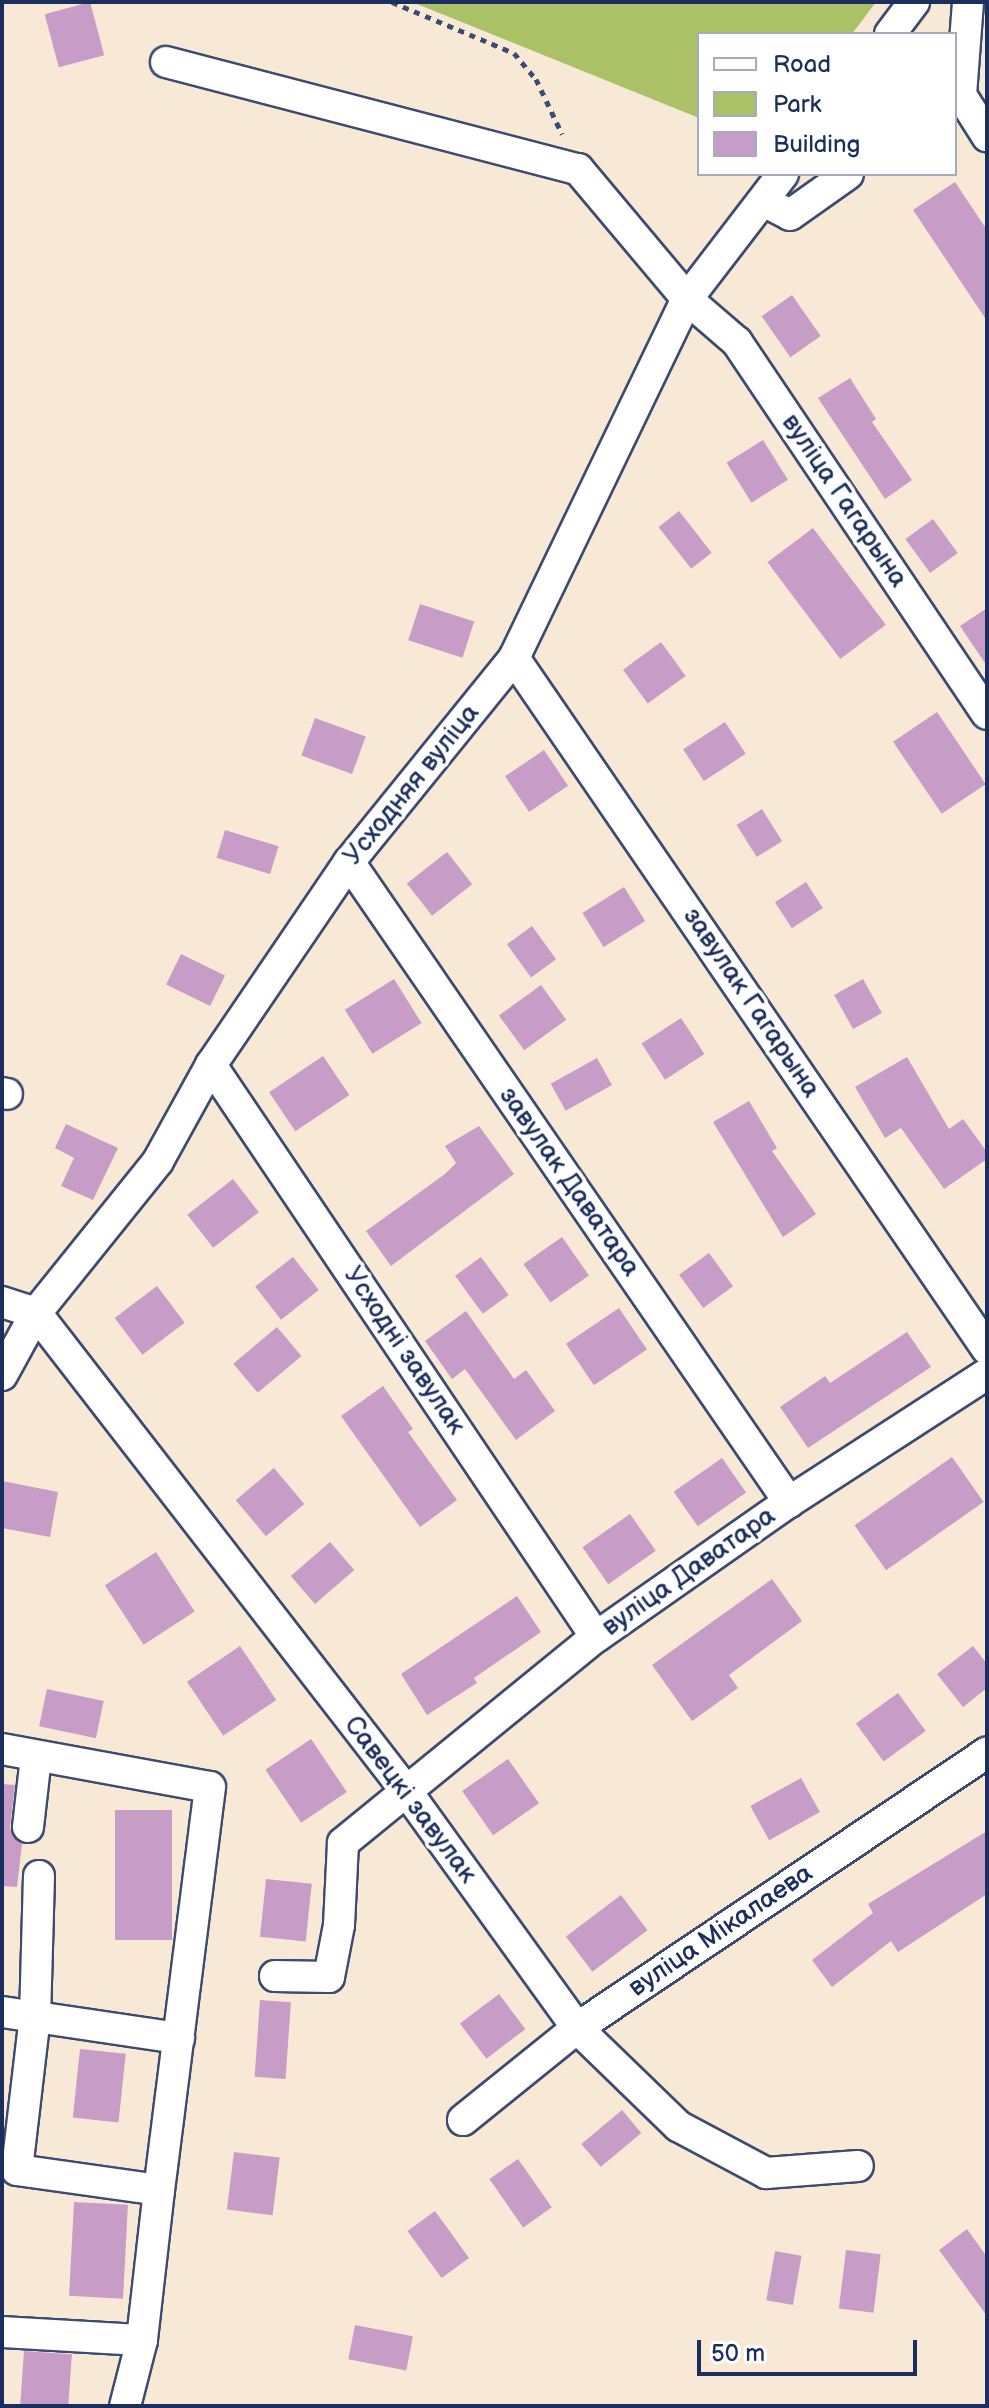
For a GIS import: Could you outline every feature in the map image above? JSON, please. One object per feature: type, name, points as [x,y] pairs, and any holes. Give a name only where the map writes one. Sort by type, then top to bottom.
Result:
[{"type":"street","points":[[892,32],[914,2]]},
{"type":"street","points":[[968,2],[958,97],[987,136]]},
{"type":"street","points":[[166,62],[578,169]]},
{"type":"street","points":[[958,97],[987,79]]},
{"type":"street","name":"вуліца Гагарына","points":[[578,169],[687,299],[737,342],[987,714]]},
{"type":"street","name":"Усходняя вуліца","points":[[2,1375],[36,1313],[158,1161],[211,1065],[349,862],[514,658],[687,299],[782,176]]},
{"type":"street","points":[[763,201],[790,215],[845,176]]},
{"type":"street","name":"завулак Гагарына","points":[[514,658],[987,1349]]},
{"type":"street","name":"завулак Даватара","points":[[349,862],[789,1502]]},
{"type":"street","name":"Усходні завулак","points":[[211,1065],[596,1637]]},
{"type":"street","points":[[2,1302],[36,1313]]},
{"type":"street","name":"Савецкі завулак","points":[[36,1313],[407,1792],[577,2028],[678,2126],[766,2173],[858,2166]]},
{"type":"street","name":"вуліца Даватара","points":[[275,1976],[329,1977],[339,1925],[343,1843],[596,1637],[789,1502],[987,1374]]},
{"type":"street","points":[[2,1749],[210,1787],[142,2340],[125,2406]]},
{"type":"street","name":"вуліца Мікалаева","points":[[463,2120],[577,2028],[987,1752]]},
{"type":"street","points":[[28,1827],[36,1757]]},
{"type":"street","points":[[39,1876],[35,2016],[17,2170],[159,2190]]},
{"type":"street","points":[[2,2012],[179,2038]]},
{"type":"street","points":[[2,2332],[142,2340]]},
{"type":"path","points":[[392,2],[514,53],[536,79],[578,169]]},
{"type":"green space","points":[[412,2],[876,2],[854,32],[697,32],[697,117]]},
{"type":"building","points":[[90,2],[104,55],[59,67],[45,14]]},
{"type":"building","points":[[955,182],[987,230],[987,321],[913,210]]},
{"type":"building","points":[[792,295],[821,336],[790,357],[762,316]]},
{"type":"building","points":[[850,378],[876,419],[872,422],[912,480],[885,499],[818,398]]},
{"type":"building","points":[[763,440],[788,480],[751,503],[727,463]]},
{"type":"building","points":[[679,511],[712,553],[691,569],[659,527]]},
{"type":"building","points":[[933,519],[958,553],[930,573],[905,539]]},
{"type":"building","points":[[813,528],[886,625],[840,659],[767,562]]},
{"type":"building","points":[[420,604],[474,622],[462,658],[408,640]]},
{"type":"building","points":[[987,608],[987,666],[960,626]]},
{"type":"building","points":[[661,642],[686,676],[648,704],[623,670]]},
{"type":"building","points":[[937,712],[986,784],[942,814],[893,742]]},
{"type":"building","points":[[315,718],[366,736],[352,774],[301,756]]},
{"type":"building","points":[[725,722],[746,754],[704,781],[683,749]]},
{"type":"building","points":[[544,750],[568,786],[529,812],[505,776]]},
{"type":"building","points":[[762,809],[782,841],[757,857],[737,825]]},
{"type":"building","points":[[225,830],[279,846],[270,874],[217,858]]},
{"type":"building","points":[[447,852],[472,884],[432,916],[407,883]]},
{"type":"building","points":[[806,882],[823,908],[792,928],[775,902]]},
{"type":"building","points":[[624,887],[645,921],[604,947],[582,913]]},
{"type":"building","points":[[532,926],[556,959],[531,977],[507,944]]},
{"type":"building","points":[[181,954],[225,975],[210,1006],[166,985]]},
{"type":"building","points":[[394,979],[422,1023],[372,1054],[345,1010]]},
{"type":"building","points":[[863,979],[882,1013],[853,1029],[834,995]]},
{"type":"building","points":[[541,985],[566,1020],[524,1050],[499,1016]]},
{"type":"building","points":[[681,1018],[704,1054],[665,1080],[642,1044]]},
{"type":"building","points":[[323,1056],[349,1095],[295,1131],[269,1092]]},
{"type":"building","points":[[907,1057],[949,1129],[963,1119],[987,1152],[987,1159],[944,1189],[901,1128],[885,1138],[855,1087]]},
{"type":"building","points":[[597,1058],[612,1085],[566,1111],[551,1084]]},
{"type":"building","points":[[749,1101],[777,1148],[772,1151],[816,1214],[783,1237],[713,1122]]},
{"type":"building","points":[[66,1124],[118,1148],[93,1200],[61,1186],[74,1158],[55,1148]]},
{"type":"building","points":[[479,1126],[514,1174],[391,1266],[366,1231],[445,1174],[456,1163],[445,1146]]},
{"type":"building","points":[[233,1179],[259,1212],[213,1248],[187,1215]]},
{"type":"building","points":[[562,1237],[589,1276],[550,1302],[523,1264]]},
{"type":"building","points":[[709,1253],[733,1286],[703,1308],[679,1275]]},
{"type":"building","points":[[293,1257],[319,1290],[281,1320],[255,1287]]},
{"type":"building","points":[[481,1257],[509,1295],[483,1314],[455,1276]]},
{"type":"building","points":[[157,1286],[185,1323],[142,1355],[115,1318]]},
{"type":"building","points":[[619,1308],[647,1349],[594,1385],[566,1344]]},
{"type":"building","points":[[466,1311],[514,1379],[526,1370],[555,1411],[516,1440],[465,1369],[452,1379],[425,1341]]},
{"type":"building","points":[[277,1327],[301,1356],[258,1393],[233,1364]]},
{"type":"building","points":[[907,1332],[931,1367],[808,1448],[780,1407],[825,1376],[830,1383]]},
{"type":"building","points":[[383,1386],[413,1429],[408,1432],[457,1500],[420,1527],[341,1416]]},
{"type":"building","points":[[952,1457],[984,1502],[886,1570],[855,1525]]},
{"type":"building","points":[[722,1458],[746,1492],[698,1526],[674,1492]]},
{"type":"building","points":[[274,1468],[304,1504],[266,1536],[236,1500]]},
{"type":"building","points":[[2,1481],[58,1492],[50,1537],[2,1528]]},
{"type":"building","points":[[630,1514],[656,1551],[608,1584],[582,1547]]},
{"type":"building","points":[[330,1542],[354,1570],[315,1604],[291,1576]]},
{"type":"building","points":[[156,1552],[195,1612],[144,1645],[105,1585]]},
{"type":"building","points":[[772,1579],[802,1621],[729,1675],[738,1688],[692,1721],[652,1665]]},
{"type":"building","points":[[517,1596],[541,1632],[474,1678],[477,1683],[427,1715],[401,1674]]},
{"type":"building","points":[[240,1646],[276,1700],[223,1736],[187,1682]]},
{"type":"building","points":[[973,1646],[987,1664],[987,1688],[963,1707],[937,1674]]},
{"type":"building","points":[[47,1689],[104,1701],[96,1738],[39,1726]]},
{"type":"building","points":[[898,1693],[926,1731],[884,1762],[856,1724]]},
{"type":"building","points":[[311,1739],[347,1792],[301,1823],[265,1770]]},
{"type":"building","points":[[508,1759],[539,1803],[493,1835],[462,1791]]},
{"type":"building","points":[[801,1778],[820,1812],[769,1840],[750,1806]]},
{"type":"building","points":[[2,1784],[15,1785],[10,1826],[12,1835],[22,1844],[17,1887],[2,1886]]},
{"type":"building","points":[[115,1810],[172,1810],[172,1940],[115,1940]]},
{"type":"building","points":[[987,1831],[987,1894],[898,1952],[891,1941],[832,1987],[812,1960],[873,1913],[868,1904]]},
{"type":"building","points":[[266,1879],[312,1884],[306,1941],[260,1937]]},
{"type":"building","points":[[621,1895],[647,1930],[592,1972],[566,1937]]},
{"type":"building","points":[[499,1994],[525,2029],[486,2059],[460,2023]]},
{"type":"building","points":[[260,2000],[291,2002],[286,2079],[255,2077]]},
{"type":"building","points":[[80,2049],[126,2054],[119,2122],[73,2118]]},
{"type":"building","points":[[622,2110],[641,2133],[601,2167],[581,2144]]},
{"type":"building","points":[[234,2152],[280,2158],[273,2215],[227,2210]]},
{"type":"building","points":[[518,2159],[552,2207],[523,2227],[489,2179]]},
{"type":"building","points":[[74,2202],[128,2205],[123,2299],[69,2296]]},
{"type":"building","points":[[435,2211],[469,2258],[442,2278],[407,2231]]},
{"type":"building","points":[[967,2229],[987,2257],[987,2316],[939,2250]]},
{"type":"building","points":[[846,2250],[881,2254],[874,2313],[839,2309]]},
{"type":"building","points":[[775,2251],[802,2256],[793,2305],[766,2300]]},
{"type":"building","points":[[355,2325],[413,2336],[406,2371],[348,2359]]},
{"type":"building","points":[[24,2351],[72,2354],[68,2406],[20,2406]]}]
